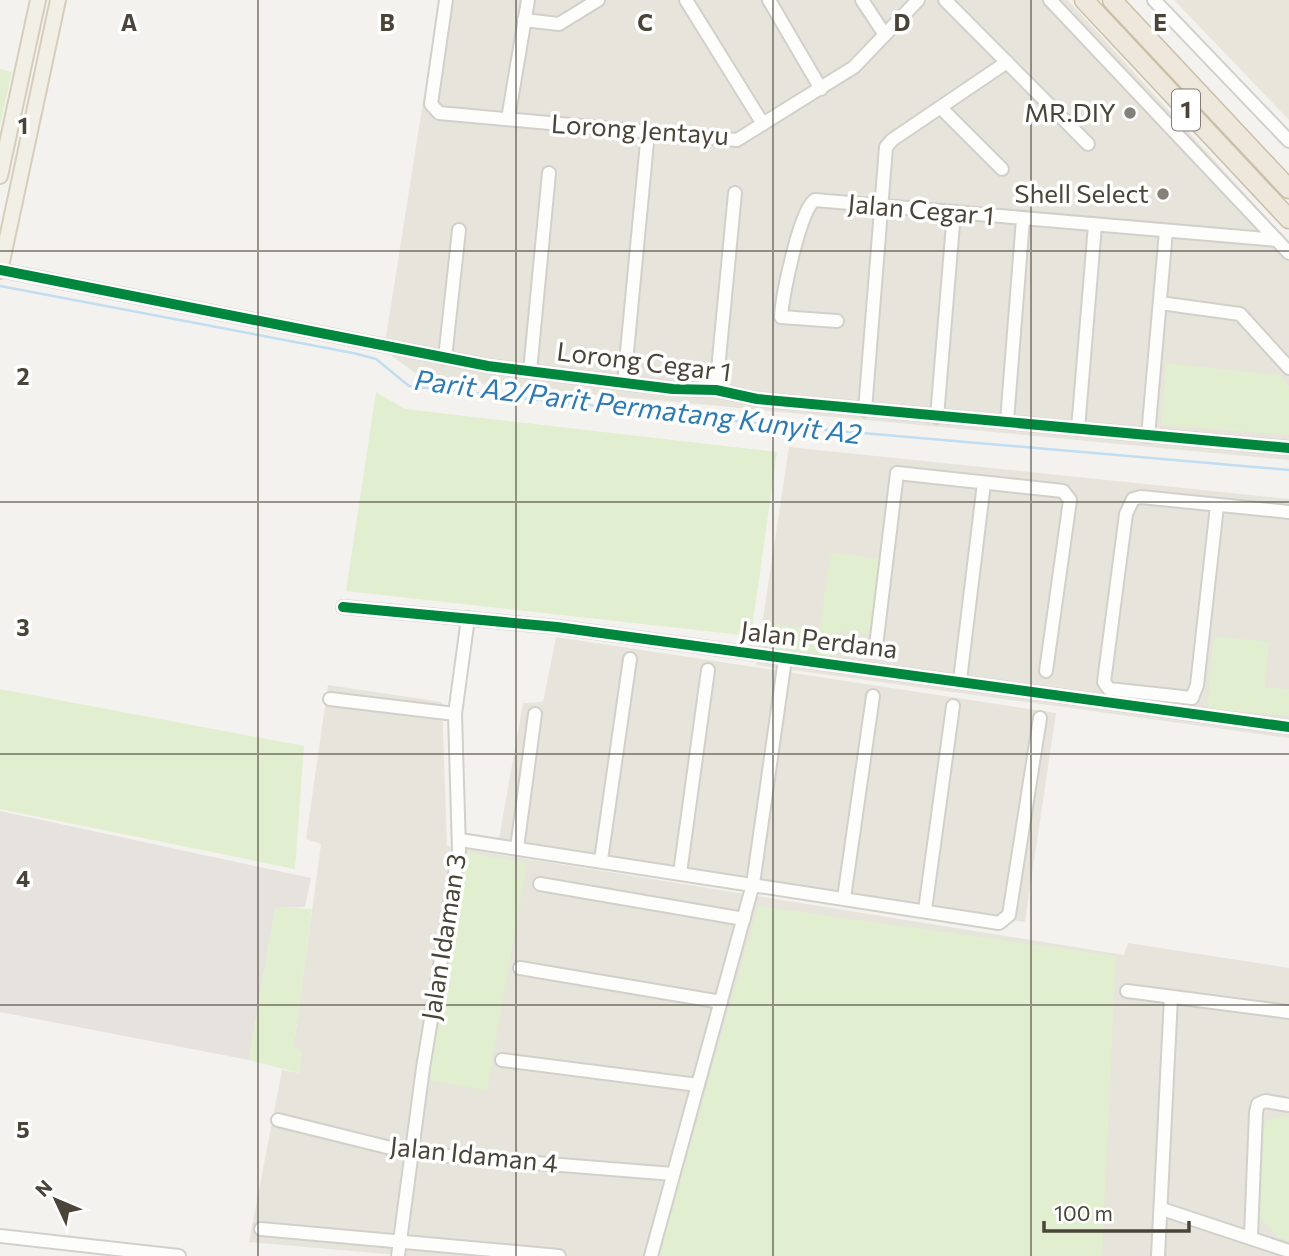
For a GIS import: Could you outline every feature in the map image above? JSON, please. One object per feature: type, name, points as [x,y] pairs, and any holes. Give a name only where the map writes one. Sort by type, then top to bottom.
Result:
[{"type":"highway","name":"1","points":[[1084,0],[1289,219]]},
{"type":"highway","name":"1","points":[[1112,0],[1289,188]]},
{"type":"main road","points":[[0,176],[38,0]]},
{"type":"main road","points":[[0,270],[58,0]]},
{"type":"street","name":"Lorong Jentayu","points":[[446,0],[431,104],[439,113],[737,140],[853,67],[918,0]]},
{"type":"street","points":[[508,120],[527,0]]},
{"type":"street","points":[[524,20],[559,24],[598,0]]},
{"type":"street","points":[[686,0],[763,124]]},
{"type":"street","points":[[769,0],[821,89]]},
{"type":"street","points":[[862,0],[885,35]]},
{"type":"street","points":[[945,0],[1088,144]]},
{"type":"street","points":[[1050,0],[1289,253]]},
{"type":"street","points":[[1154,0],[1289,141]]},
{"type":"street","points":[[865,410],[886,147],[1007,62]]},
{"type":"street","points":[[940,108],[1003,169]]},
{"type":"street","points":[[624,383],[648,132]]},
{"type":"street","points":[[530,371],[549,173]]},
{"type":"street","points":[[716,390],[735,192]]},
{"type":"street","name":"Jalan Cegar 1","points":[[837,321],[781,317],[797,240],[808,206],[815,200],[1277,240]]},
{"type":"street","points":[[937,417],[954,212]]},
{"type":"street","points":[[1007,421],[1023,219]]},
{"type":"street","points":[[1078,429],[1095,225]]},
{"type":"street","points":[[444,358],[458,230]]},
{"type":"street","points":[[1148,436],[1166,231]]},
{"type":"street","name":"Lorong Cegar 1","points":[[0,270],[444,358],[530,371],[624,383],[716,390],[757,399],[865,410],[1289,448]]},
{"type":"street","points":[[1160,303],[1240,314],[1289,368]]},
{"type":"street","points":[[876,646],[897,473],[1063,491],[1070,500],[1046,671]]},
{"type":"street","points":[[960,680],[984,483]]},
{"type":"street","points":[[1217,506],[1197,685],[1192,698],[1109,689],[1104,682],[1126,513],[1133,499],[1142,497],[1289,512]]},
{"type":"street","name":"Jalan Perdana","points":[[342,607],[557,627],[1289,727]]},
{"type":"street","name":"Jalan Idaman 3","points":[[398,1256],[411,1153],[460,840],[455,714],[468,618]]},
{"type":"street","points":[[601,860],[630,659]]},
{"type":"street","points":[[650,1256],[753,884],[785,659]]},
{"type":"street","points":[[680,873],[708,670]]},
{"type":"street","points":[[844,898],[873,696]]},
{"type":"street","points":[[330,699],[455,714]]},
{"type":"street","points":[[925,910],[953,706]]},
{"type":"street","points":[[517,848],[535,714]]},
{"type":"street","points":[[460,840],[999,923],[1009,915],[1040,718]]},
{"type":"street","points":[[540,884],[744,919]]},
{"type":"street","points":[[520,968],[721,1002]]},
{"type":"street","points":[[1128,991],[1289,1012]]},
{"type":"street","points":[[1158,1256],[1171,997]]},
{"type":"street","points":[[502,1060],[698,1085]]},
{"type":"street","points":[[1251,1236],[1258,1104],[1265,1101],[1289,1105]]},
{"type":"street","name":"Jalan Idaman 4","points":[[278,1120],[411,1153],[673,1174]]},
{"type":"street","points":[[1162,1209],[1251,1236],[1289,1251]]},
{"type":"street","points":[[261,1229],[559,1256]]},
{"type":"street","points":[[0,1236],[77,1250],[179,1256]]},
{"type":"shaded area","points":[[439,0],[1068,0],[1289,242],[1289,460],[422,378],[384,350]]},
{"type":"shaded area","points":[[1174,0],[1289,0],[1289,120]]},
{"type":"shaded area","points":[[789,447],[1289,499],[1289,738],[756,665]]},
{"type":"shaded area","points":[[556,637],[1056,713],[1025,922],[497,850],[523,703],[543,702]]},
{"type":"shaded area","points":[[328,685],[442,702],[447,846],[1124,955],[1128,943],[1289,968],[1289,1256],[409,1256],[249,1242],[282,1070],[299,1073],[301,1052],[294,1045],[321,844],[306,839]]},
{"type":"shaded area","points":[[0,811],[311,878],[305,907],[275,908],[249,1060],[0,1012]]},
{"type":"green space","points":[[0,69],[12,72],[0,125]]},
{"type":"green space","points":[[1166,363],[1280,375],[1289,386],[1289,435],[1161,425]]},
{"type":"green space","points":[[376,392],[405,409],[777,452],[751,636],[346,591]]},
{"type":"green space","points":[[831,552],[880,559],[869,635],[840,631],[835,660],[768,651],[772,624],[819,630]]},
{"type":"green space","points":[[1214,636],[1269,642],[1265,687],[1289,689],[1289,716],[1207,709]]},
{"type":"green space","points":[[0,689],[304,746],[295,869],[0,809]]},
{"type":"green space","points":[[467,852],[527,863],[487,1091],[427,1080]]},
{"type":"green space","points":[[758,906],[1116,956],[1102,1256],[659,1256]]},
{"type":"green space","points":[[275,907],[312,909],[294,1045],[301,1052],[299,1073],[249,1060]]},
{"type":"green space","points":[[1289,1117],[1289,1241],[1278,1237],[1258,1215],[1265,1121]]},
{"type":"waterway","name":"Parit A2/Parit Permatang Kunyit A2","points":[[0,286],[353,353],[376,359],[409,386],[793,427],[1289,470]]},
{"type":"cycle path","points":[[0,270],[488,366],[673,389],[716,390],[757,399],[1289,448]]},
{"type":"cycle path","points":[[343,607],[557,627],[1289,727]]},
{"type":"place","name":"MR.DIY","points":[[1130,113]]},
{"type":"place","name":"Shell Select","points":[[1163,194]]}]
